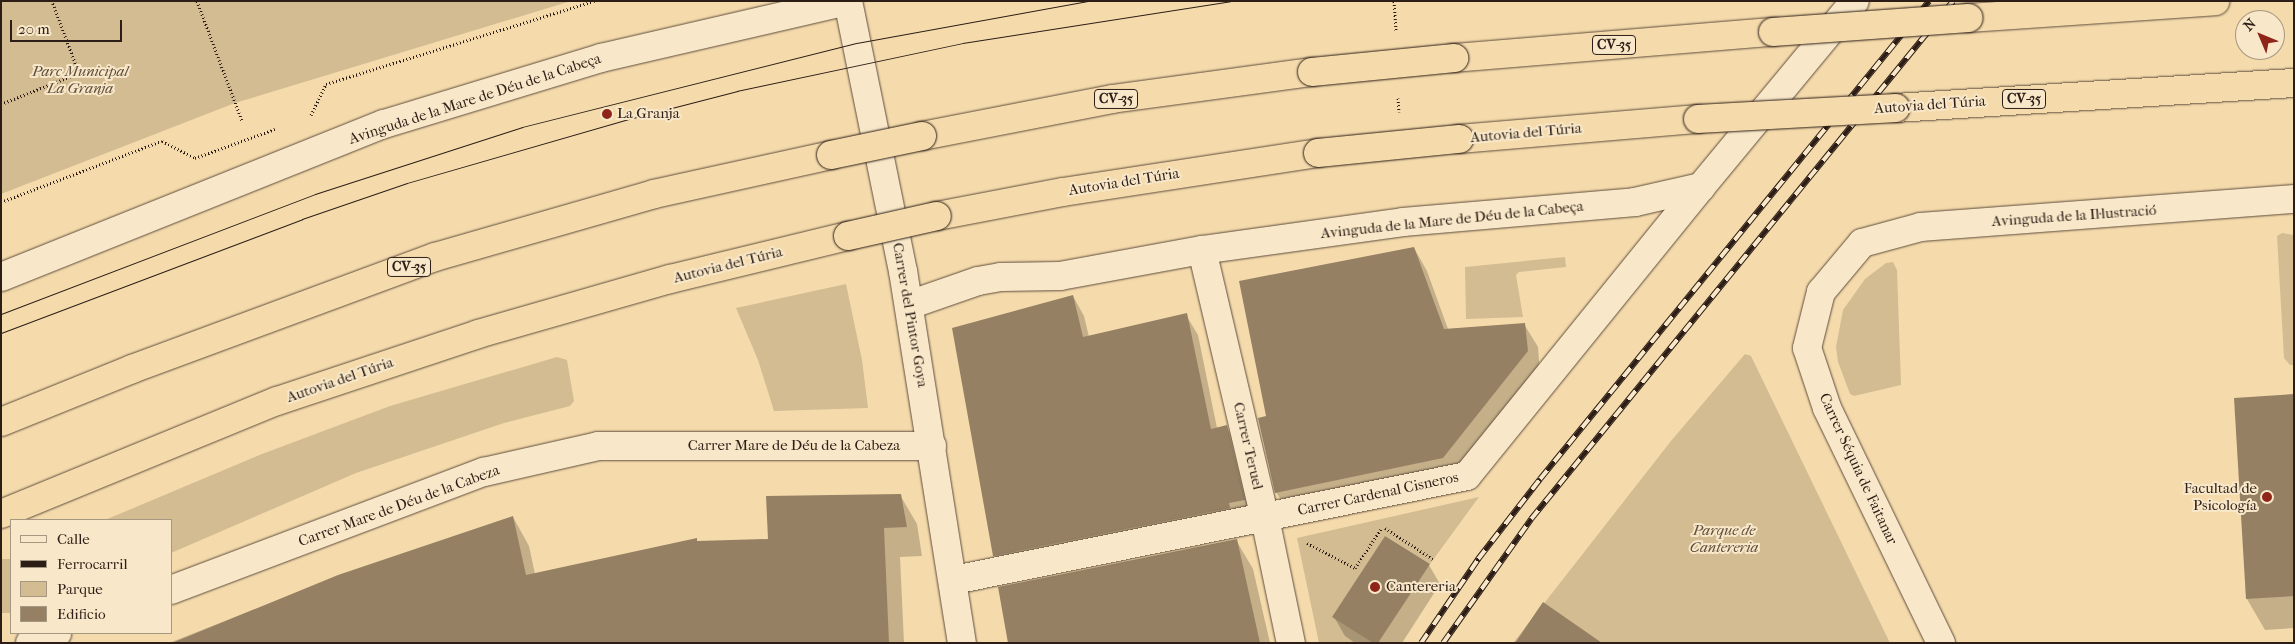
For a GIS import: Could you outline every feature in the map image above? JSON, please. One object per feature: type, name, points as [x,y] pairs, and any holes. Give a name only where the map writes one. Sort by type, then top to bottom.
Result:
[{"type":"highway","name":"CV-35","points":[[1,422],[132,369],[435,258],[654,194],[922,136],[1112,99],[1312,72],[1454,58],[1773,32],[2215,1]]},
{"type":"highway","name":"Autovia del Túria","points":[[1,514],[277,401],[459,340],[670,278],[937,216],[1063,192],[1318,153],[1459,139],[1698,119],[2294,83]]},
{"type":"street","name":"Avinguda de la Mare de Déu de la Cabeça","points":[[1,277],[384,124],[601,58],[848,1]]},
{"type":"street","name":"Carrer del Pintor Goya","points":[[848,1],[908,305],[954,580],[961,639]]},
{"type":"street","points":[[1701,188],[1855,1]]},
{"type":"street","name":"Avinguda de la Mare de Déu de la Cabeça","points":[[908,305],[978,281],[1001,277],[1060,276],[1202,250],[1403,222],[1635,202],[1701,188]]},
{"type":"street","name":"Carrer Cardenal Cisneros","points":[[954,580],[1467,476],[1701,188]]},
{"type":"street","name":"Avinguda de la Il·lustració","points":[[1862,244],[1921,227],[2292,201]]},
{"type":"street","name":"Carrer Séquia de Faitanar","points":[[1862,244],[1821,292],[1807,348],[1827,408],[1941,643]]},
{"type":"street","name":"Carrer Teruel","points":[[1202,250],[1266,518],[1291,643]]},
{"type":"street","name":"Carrer Mare de Déu de la Cabeza","points":[[172,590],[484,472],[598,446],[932,446]]},
{"type":"street","points":[[30,643],[54,634]]},
{"type":"path","points":[[1,104],[78,73],[52,1]]},
{"type":"path","points":[[197,1],[242,122]]},
{"type":"path","points":[[304,118],[313,115],[326,84],[594,1]]},
{"type":"path","points":[[1,202],[162,141],[195,158],[277,128]]},
{"type":"path","points":[[1298,539],[1355,568],[1383,526],[1433,559]]},
{"type":"green space","name":"Parc Municipal La Granja","points":[[1,1],[571,1],[235,103],[1,194]]},
{"type":"green space","points":[[2282,233],[2294,235],[2294,365],[2290,365],[2284,358],[2277,236]]},
{"type":"green space","points":[[1565,257],[1566,267],[1519,272],[1516,275],[1523,317],[1466,319],[1465,267]]},
{"type":"green space","points":[[1893,262],[1897,270],[1901,385],[1854,396],[1850,394],[1838,362],[1836,347],[1843,310],[1865,279],[1886,263]]},
{"type":"green space","points":[[846,284],[862,360],[868,408],[774,411],[758,360],[736,308]]},
{"type":"green space","name":"Parque de Cantereria","points":[[1745,354],[1751,356],[1890,643],[1513,643],[1671,441]]},
{"type":"green space","points":[[557,357],[567,360],[574,401],[570,406],[504,423],[356,473],[172,553],[172,519],[107,519],[262,454],[390,406]]},
{"type":"green space","points":[[1479,497],[1430,564],[1385,536],[1333,617],[1373,643],[1319,643],[1297,538]]},
{"type":"green space","points":[[1,559],[10,559],[10,613],[1,613]]},
{"type":"building","points":[[1414,247],[1444,329],[1525,323],[1528,351],[1443,458],[1275,493],[1258,418],[1266,416],[1239,281]]},
{"type":"building","points":[[1073,295],[1083,337],[1187,313],[1211,429],[1227,425],[1245,500],[1229,503],[1230,508],[993,556],[952,328]]},
{"type":"building","name":"Facultad de Psicología","points":[[2294,394],[2294,596],[2246,599],[2234,398]]},
{"type":"building","points":[[901,494],[907,527],[884,528],[889,643],[172,643],[338,575],[513,516],[526,575],[697,538],[697,541],[768,539],[766,496]]},
{"type":"building","points":[[1385,536],[1430,564],[1378,643],[1373,643],[1332,617]]},
{"type":"building","points":[[1237,539],[1260,643],[1008,643],[998,587]]},
{"type":"building","points":[[1543,602],[1602,643],[1515,643]]},
{"type":"tram line","points":[[1,314],[315,194],[522,127],[857,43],[1087,1]]},
{"type":"tram line","points":[[1,333],[302,219],[407,183],[629,119],[737,91],[963,43],[1230,1]]},
{"type":"railway","points":[[1421,643],[1478,559],[1540,479],[1929,1]]},
{"type":"railway","points":[[1443,643],[1531,519],[1953,1]]},
{"type":"place","name":"La Granja","points":[[607,114]]},
{"type":"place","name":"Facultad de Psicología","points":[[2267,497]]},
{"type":"place","name":"Cantereria","points":[[1375,587]]}]
